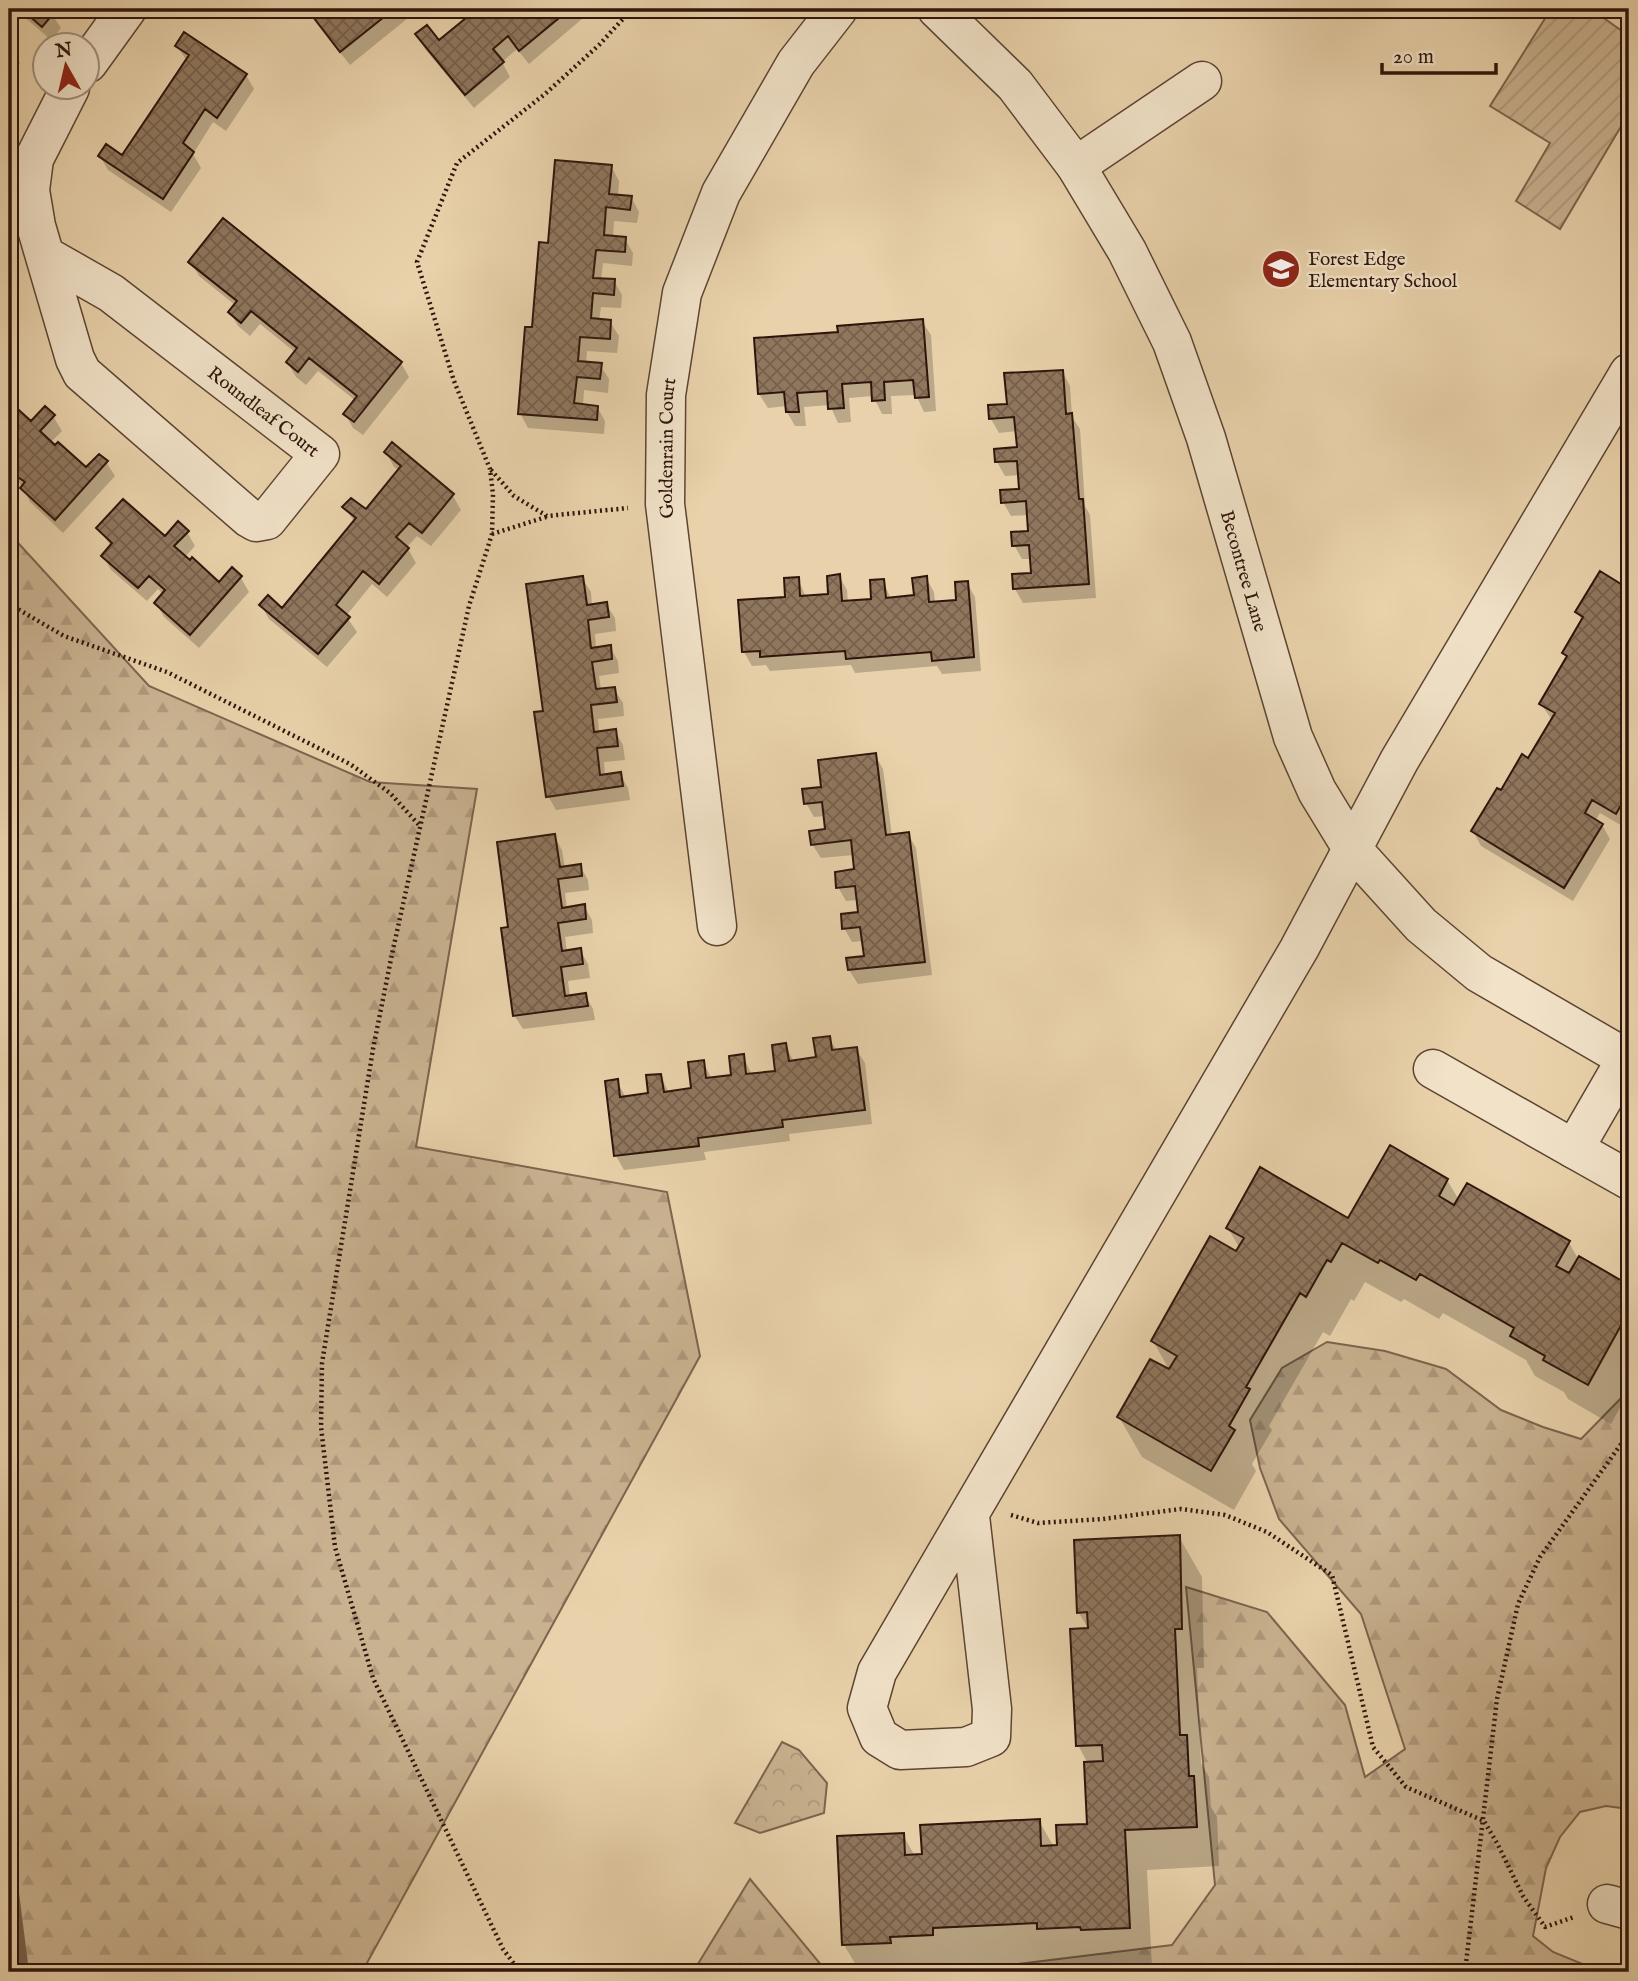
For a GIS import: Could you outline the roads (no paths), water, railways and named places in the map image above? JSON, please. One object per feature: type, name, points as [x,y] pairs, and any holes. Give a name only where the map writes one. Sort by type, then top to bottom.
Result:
[{"type":"street","points":[[102,44],[127,9]]},
{"type":"street","name":"Goldenrain Court","points":[[717,926],[665,504],[666,395],[682,293],[722,193],[796,63],[838,9]]},
{"type":"street","name":"Becontree Lane","points":[[937,9],[1015,85],[1076,166],[1128,251],[1172,342],[1206,438],[1293,737],[1317,791],[1353,850],[1421,925],[1479,972],[1628,1059]]},
{"type":"street","points":[[1076,166],[1202,81]]},
{"type":"street","name":"Roundleaf Court","points":[[46,256],[111,293],[320,454],[267,520],[256,522],[249,518],[82,373],[75,359],[36,226],[30,190],[34,159],[63,102]]},
{"type":"street","points":[[973,1511],[992,1709],[991,1737],[966,1747],[900,1750],[879,1737],[867,1708],[877,1672],[1298,949],[1399,761],[1629,373]]},
{"type":"street","points":[[1574,1149],[1628,1059]]},
{"type":"street","points":[[1433,1069],[1629,1180]]},
{"type":"waterway","points":[[9,1854],[24,1972]]},
{"type":"place","name":"Forest Edge Elementary School","points":[[1281,269]]}]
